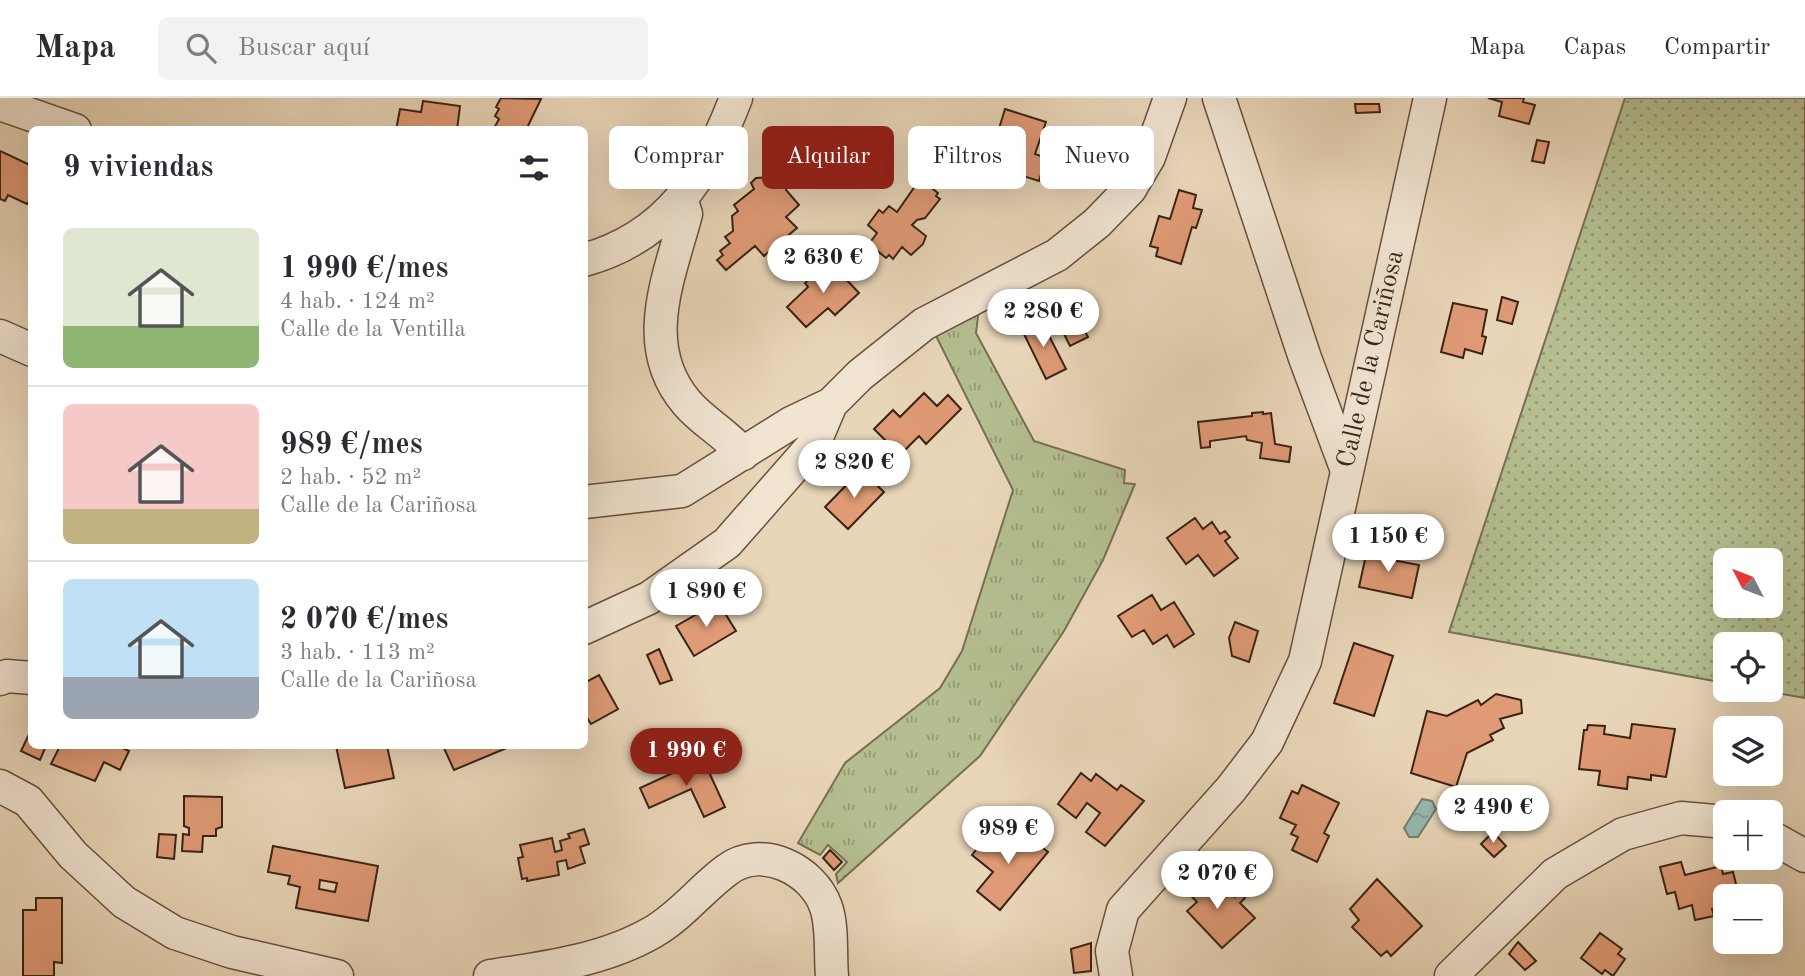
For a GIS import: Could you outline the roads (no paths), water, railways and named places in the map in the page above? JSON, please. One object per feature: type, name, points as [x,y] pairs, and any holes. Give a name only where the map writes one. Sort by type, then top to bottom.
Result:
[{"type":"street","points":[[588,258],[644,232],[682,201],[720,141],[736,98]]},
{"type":"street","points":[[588,502],[682,491],[792,423],[831,404],[860,375],[924,324],[1056,255],[1097,223],[1130,189],[1149,157],[1170,98]]},
{"type":"street","points":[[1219,98],[1305,358],[1346,468]]},
{"type":"street","name":"Calle de la Cariñosa","points":[[1116,976],[1112,951],[1123,910],[1231,789],[1267,741],[1306,661],[1346,468],[1430,98]]},
{"type":"street","points":[[0,104],[63,126]]},
{"type":"street","points":[[682,201],[686,214],[662,306],[659,345],[669,379],[689,405],[743,454]]},
{"type":"street","points":[[0,335],[28,348]]},
{"type":"street","points":[[588,626],[649,598],[727,543],[814,444],[831,404]]},
{"type":"street","points":[[0,679],[7,676],[28,678]]},
{"type":"street","points":[[0,786],[28,801],[73,855],[124,902],[175,933],[244,955],[337,976]]},
{"type":"street","points":[[1451,976],[1555,874],[1623,834],[1681,818],[1713,821]]},
{"type":"street","points":[[1783,844],[1805,856]]},
{"type":"street","points":[[490,976],[539,969],[616,950],[655,931],[701,895],[728,869],[763,858],[786,864],[812,882],[826,908],[832,976]]},
{"type":"water","points":[[1422,799],[1432,801],[1436,809],[1418,837],[1409,837],[1404,828]]}]
